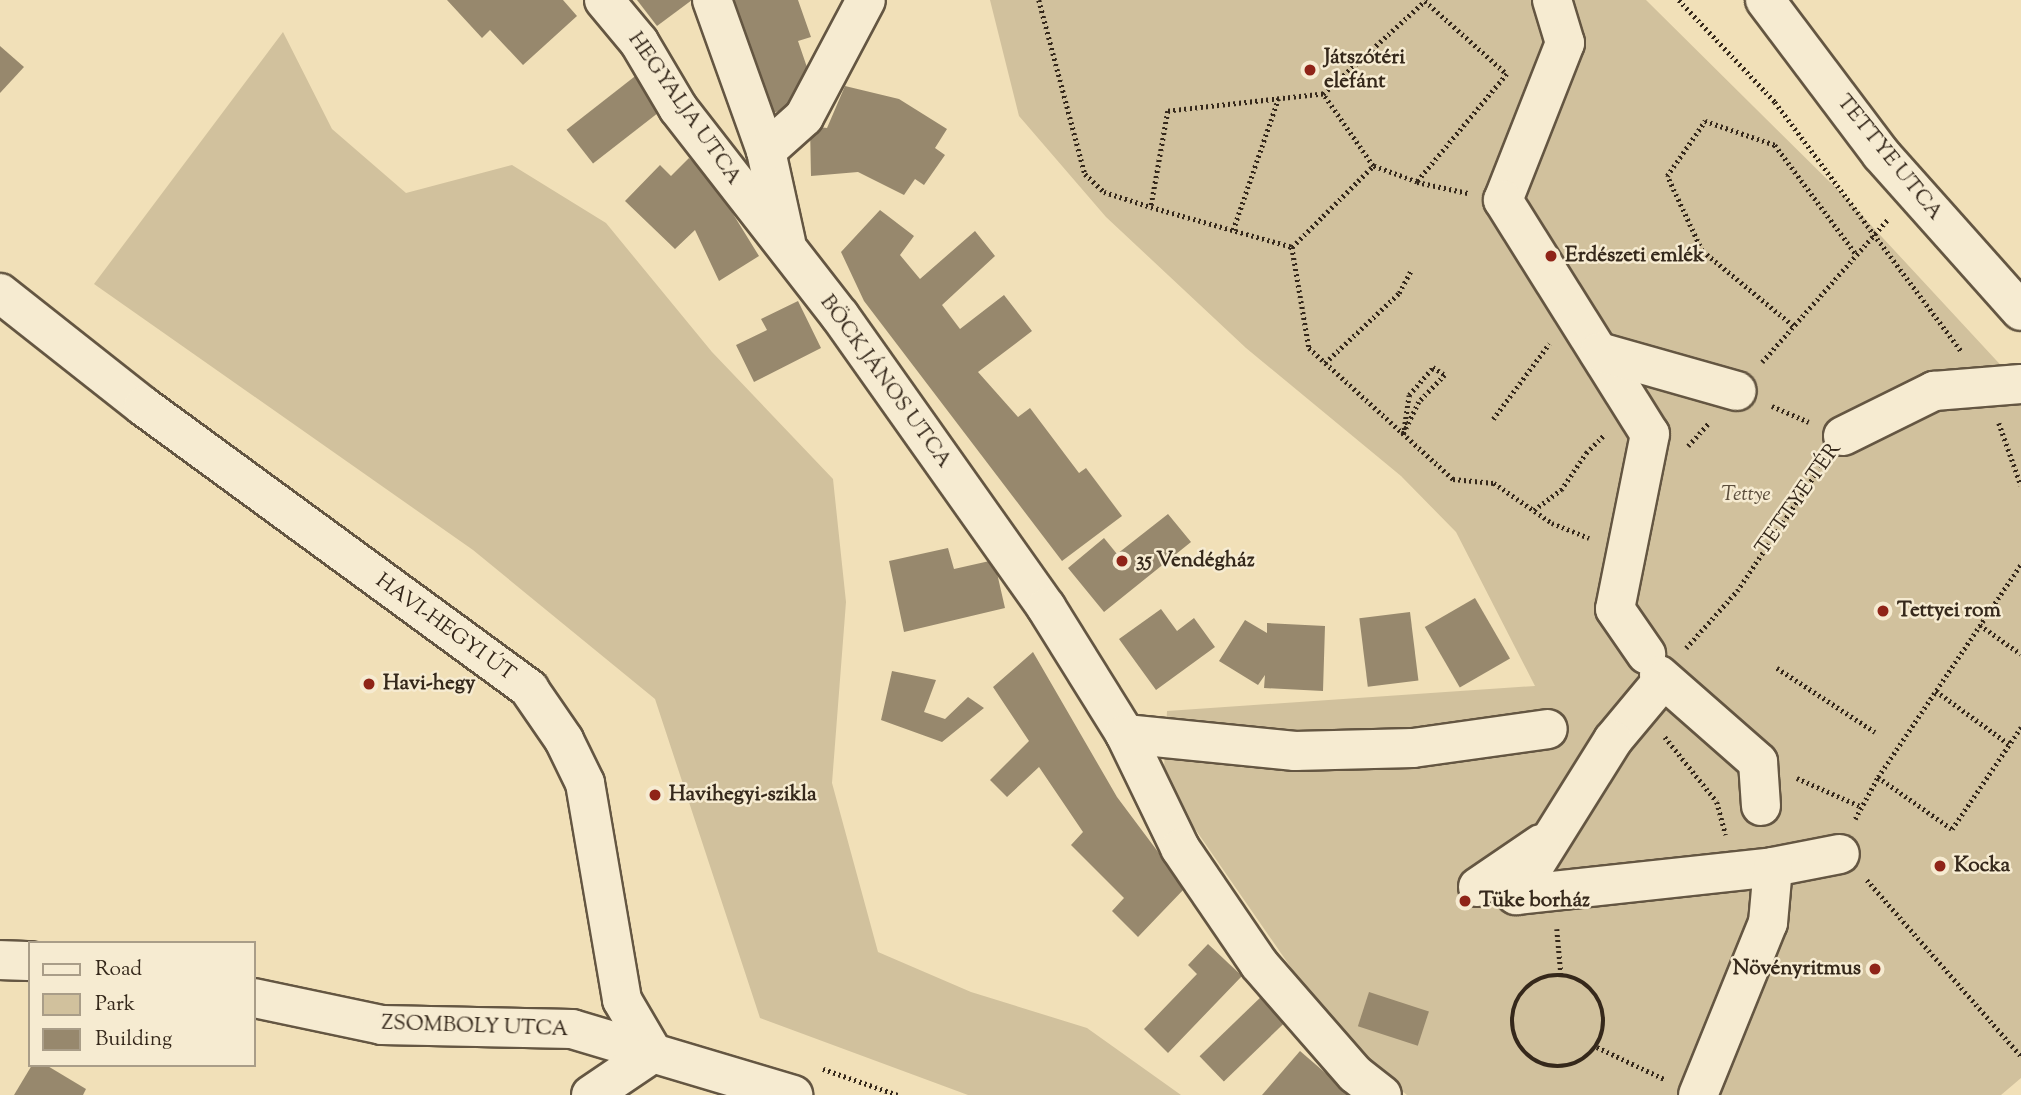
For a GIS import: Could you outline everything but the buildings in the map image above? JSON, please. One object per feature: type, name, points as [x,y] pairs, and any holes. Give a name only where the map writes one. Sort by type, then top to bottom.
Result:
[{"type":"street","name":"HEGYALJA UTCA","points":[[604,0],[639,42],[678,108],[788,252]]},
{"type":"street","name":"BÖCK JÁNOS UTCA","points":[[712,0],[766,151],[788,252],[840,316],[1046,607],[1125,734],[1180,848],[1259,964],[1355,1074],[1382,1095]]},
{"type":"street","points":[[766,151],[804,117],[866,0]]},
{"type":"street","points":[[1552,0],[1565,43],[1503,200],[1650,434],[1615,609],[1653,677],[1711,716],[1758,762],[1761,806]]},
{"type":"street","name":"TETTYE UTCA","points":[[1765,0],[1881,154],[2021,311]]},
{"type":"street","name":"HAVI-HEGYI ÚT","points":[[0,293],[143,406],[529,689],[564,740],[585,783],[622,1000],[653,1053]]},
{"type":"street","points":[[1593,344],[1737,391]]},
{"type":"street","name":"TETTYE TÉR","points":[[1843,436],[1934,391],[2003,384]]},
{"type":"street","points":[[1653,677],[1517,895],[1554,894],[1773,867],[1840,854]]},
{"type":"street","points":[[1125,734],[1295,751],[1413,748],[1548,729]]},
{"type":"street","points":[[1478,887],[1554,835]]},
{"type":"street","points":[[1685,1089],[1768,923],[1773,867]]},
{"type":"street","points":[[0,960],[28,961]]},
{"type":"street","name":"ZSOMBOLY UTCA","points":[[256,998],[382,1025],[572,1029],[653,1053]]},
{"type":"street","points":[[591,1095],[653,1053],[793,1095]]},
{"type":"path","points":[[1039,0],[1085,174],[1104,192],[1151,208],[1292,247]]},
{"type":"path","points":[[1679,0],[1775,102],[2003,384],[2021,485]]},
{"type":"path","points":[[1151,208],[1168,111],[1323,94],[1425,1],[1507,74],[1417,182]]},
{"type":"path","points":[[1323,94],[1373,166],[1417,182],[1503,200]]},
{"type":"path","points":[[1233,230],[1278,99]]},
{"type":"path","points":[[1793,326],[1702,251],[1667,176],[1705,121],[1775,145],[1856,254]]},
{"type":"path","points":[[1292,247],[1373,166]]},
{"type":"path","points":[[1292,247],[1309,348],[1452,480],[1494,483],[1552,523],[1626,552]]},
{"type":"path","points":[[1325,363],[1399,293],[1412,268]]},
{"type":"path","points":[[1493,419],[1547,344],[1593,344]]},
{"type":"path","points":[[1433,367],[1445,375],[1419,402],[1403,435],[1409,395],[1433,367]]},
{"type":"path","points":[[1737,391],[1843,436]]},
{"type":"path","points":[[1534,510],[1561,490],[1586,453],[1606,434],[1638,415]]},
{"type":"path","name":"TETTYE TÉR","points":[[1718,614],[1843,436]]},
{"type":"path","points":[[2021,566],[1878,777],[1860,806],[1840,854],[2021,1056]]},
{"type":"path","points":[[1980,625],[2021,654]]},
{"type":"path","points":[[1777,668],[1875,732]]},
{"type":"path","points":[[1653,677],[1717,802],[1732,871]]},
{"type":"path","points":[[1936,691],[2009,744]]},
{"type":"path","points":[[1878,777],[1952,829],[2021,727]]},
{"type":"path","points":[[1758,762],[1860,806]]},
{"type":"path","points":[[1554,894],[1561,974]]},
{"type":"path","points":[[1561,974],[1584,982],[1600,999],[1604,1015],[1597,1047],[1586,1058],[1555,1067],[1539,1064],[1516,1042],[1512,1010],[1519,995],[1544,976],[1561,974]]},
{"type":"path","points":[[1597,1047],[1685,1089]]},
{"type":"green space","name":"Tettye","points":[[990,0],[1646,0],[1844,196],[2021,387],[2021,1078],[2001,1095],[1407,1095],[1376,1071],[1323,1014],[1184,813],[1164,769],[1167,711],[1535,686],[1456,532],[1401,476],[1246,348],[1106,217],[1019,116]]},
{"type":"green space","points":[[283,32],[332,129],[406,193],[512,165],[606,223],[712,352],[833,479],[846,602],[832,783],[878,952],[971,992],[1087,1028],[1181,1095],[968,1095],[760,1018],[655,699],[473,550],[94,284]]},
{"type":"place","name":"Játszótéri elefánt","points":[[1310,70]]},
{"type":"place","name":"Erdészeti emlék","points":[[1551,256]]},
{"type":"place","name":"35 Vendégház","points":[[1122,561]]},
{"type":"place","name":"Tettyei rom","points":[[1883,611]]},
{"type":"place","name":"Havi-hegy","points":[[369,684]]},
{"type":"place","name":"Havihegyi-szikla","points":[[655,795]]},
{"type":"place","name":"Kocka","points":[[1940,866]]},
{"type":"place","name":"Tüke borház","points":[[1465,901]]},
{"type":"place","name":"Növényritmus","points":[[1875,969]]}]
